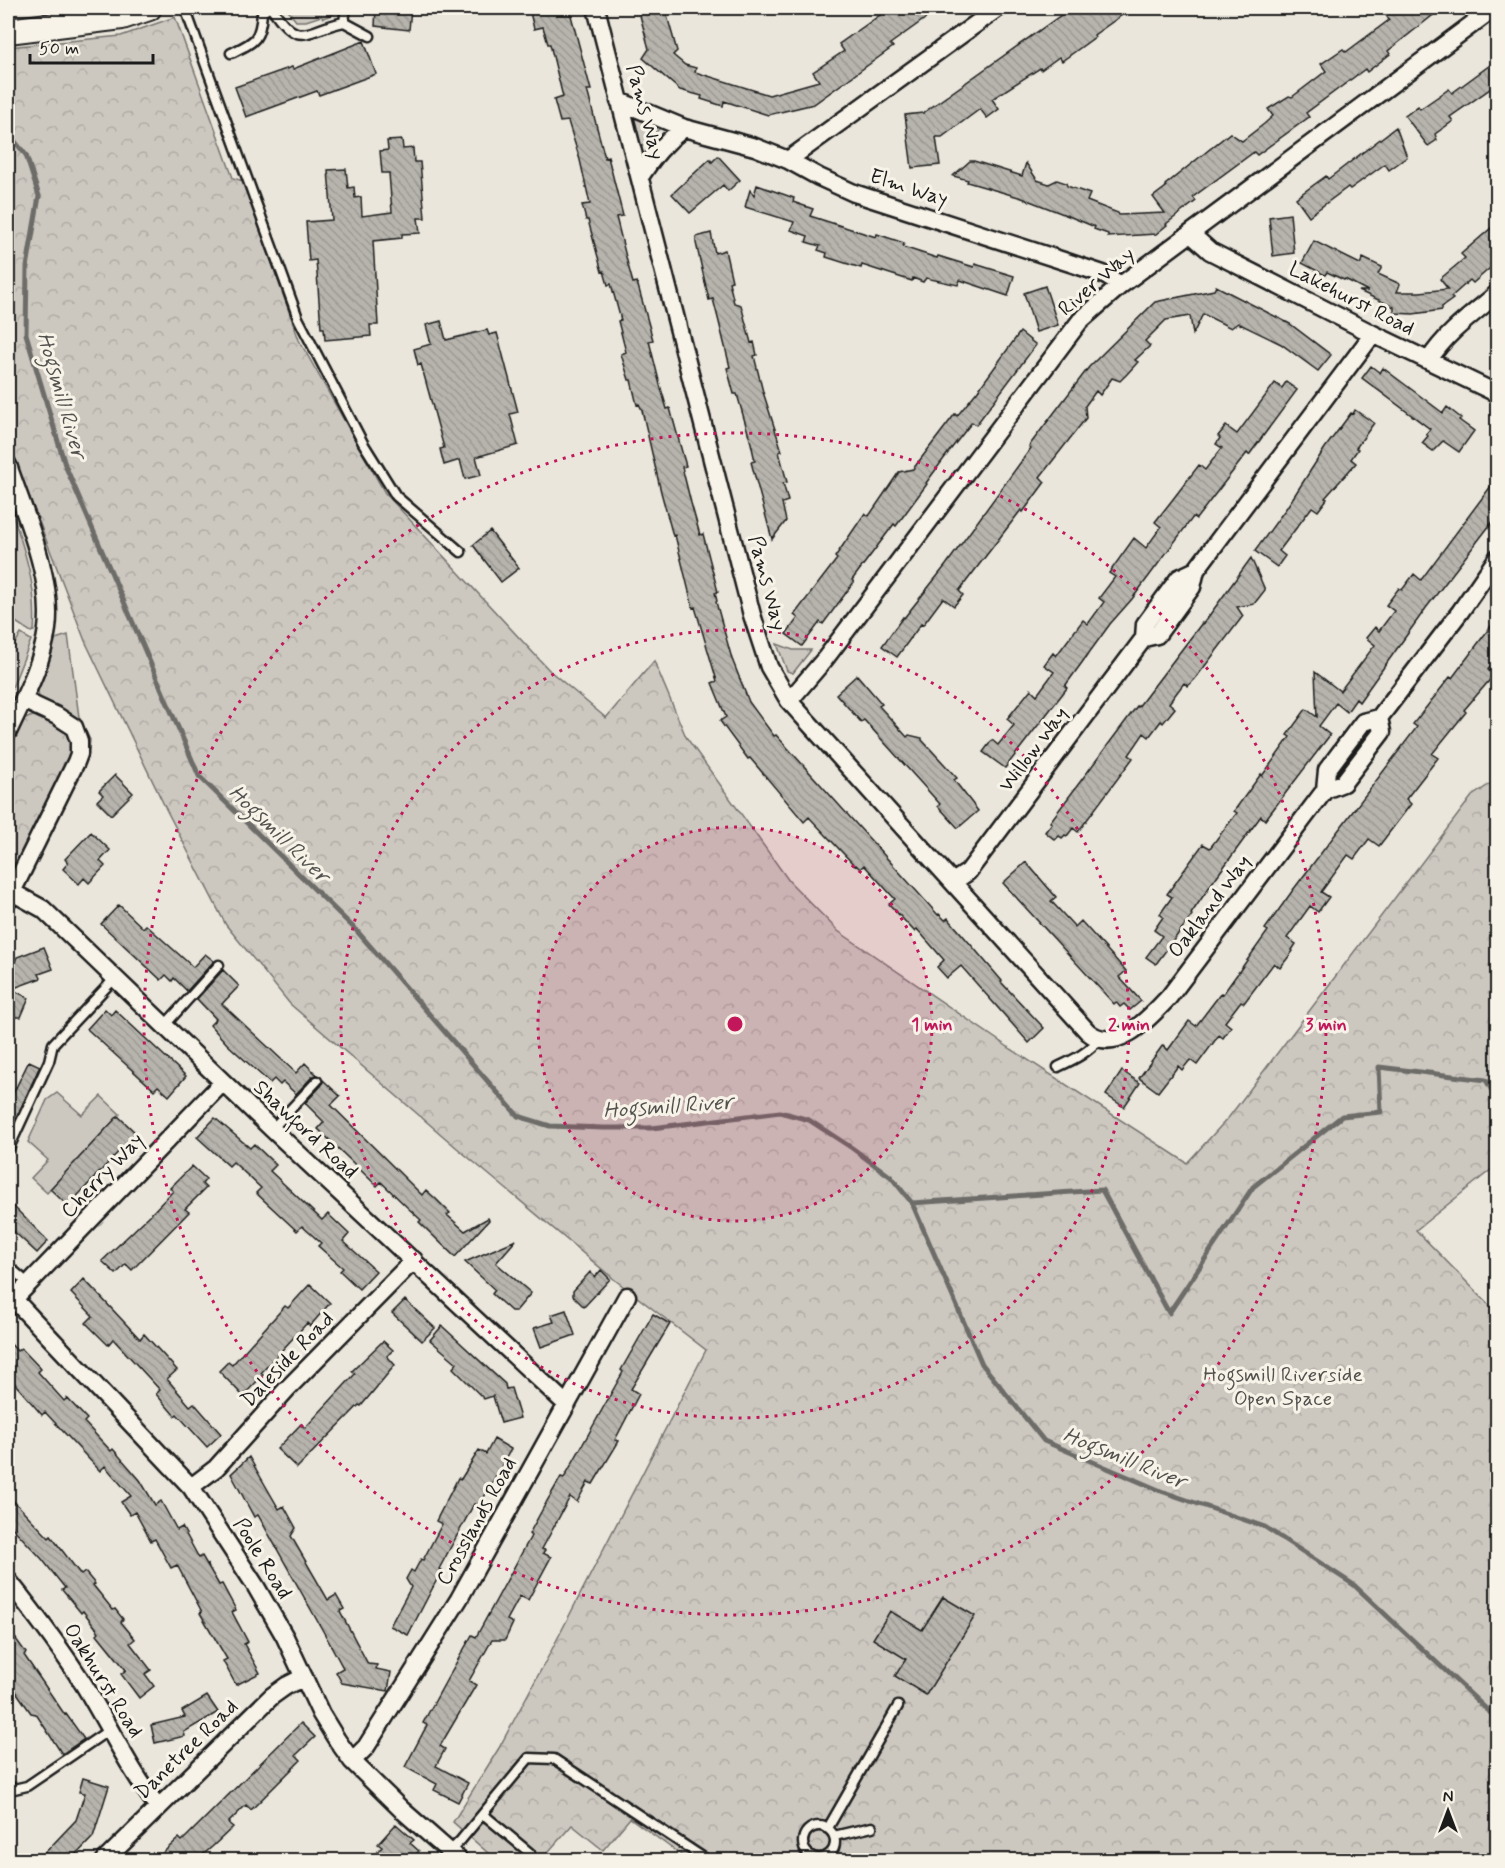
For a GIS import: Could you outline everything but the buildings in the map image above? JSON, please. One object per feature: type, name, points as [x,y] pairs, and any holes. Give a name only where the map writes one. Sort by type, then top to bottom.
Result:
[{"type":"main road","points":[[8,31],[123,17],[149,8]]},
{"type":"street","name":"Pams Way","points":[[596,8],[759,641],[769,668],[789,701],[1081,1025],[1092,1035],[1100,1038]]},
{"type":"street","points":[[788,160],[998,8]]},
{"type":"street","name":"River Way","points":[[789,701],[825,659],[1080,321],[1121,285],[1494,8]]},
{"type":"street","name":"Elm Way","points":[[619,101],[684,128],[754,147],[788,160],[854,193],[1103,274],[1121,285]]},
{"type":"street","points":[[640,177],[668,139],[684,128]]},
{"type":"street","name":"Lakehurst Road","points":[[1191,234],[1210,251],[1497,394]]},
{"type":"street","points":[[1429,360],[1438,345],[1497,292]]},
{"type":"street","name":"Willow Way","points":[[953,882],[968,872],[1144,638],[1145,624],[1179,578],[1196,570],[1373,334]]},
{"type":"street","points":[[8,465],[41,566],[48,608],[47,628],[39,662],[8,732]]},
{"type":"street","name":"Oakland Way","points":[[1100,1038],[1120,1039],[1144,1023],[1169,997],[1325,790],[1343,783],[1382,732],[1379,718],[1460,612],[1497,557]]},
{"type":"street","points":[[10,896],[80,748],[74,727],[57,716],[22,700]]},
{"type":"street","name":"Shawford Road","points":[[10,896],[43,909],[272,1129],[566,1404]]},
{"type":"street","name":"Cherry Way","points":[[11,1296],[29,1284],[223,1082]]},
{"type":"street","name":"Daleside Road","points":[[191,1487],[216,1468],[287,1389],[414,1260]]},
{"type":"street","name":"Poole Road","points":[[11,1296],[191,1487],[255,1585],[321,1714],[352,1761],[449,1858]]},
{"type":"street","name":"Crosslands Road","points":[[352,1761],[366,1747],[459,1599],[627,1296]]},
{"type":"street","name":"Oakhurst Road","points":[[8,1580],[83,1683],[142,1785],[158,1807]]},
{"type":"street","name":"Danetree Road","points":[[105,1860],[272,1696],[304,1677]]},
{"type":"lane","points":[[185,8],[298,318],[363,443],[396,496],[461,552]]},
{"type":"lane","points":[[231,53],[253,42],[260,33],[262,13],[270,8],[290,31],[301,35],[344,22],[370,36]]},
{"type":"lane","points":[[344,22],[346,8]]},
{"type":"lane","points":[[165,1025],[219,965]]},
{"type":"lane","points":[[8,1150],[49,1060],[53,1044],[116,977]]},
{"type":"lane","points":[[1058,1066],[1077,1059],[1091,1049],[1100,1038]]},
{"type":"lane","points":[[272,1129],[317,1081]]},
{"type":"lane","points":[[8,1266],[29,1284]]},
{"type":"lane","points":[[828,1828],[898,1706]]},
{"type":"lane","points":[[8,1786],[14,1789],[27,1786],[109,1730]]},
{"type":"lane","points":[[449,1858],[528,1758],[554,1759],[707,1860]]},
{"type":"lane","points":[[483,1814],[530,1853]]},
{"type":"lane","points":[[815,1826],[828,1828],[834,1836],[835,1845],[830,1854],[821,1858],[809,1858],[803,1846],[805,1833],[815,1826]]},
{"type":"lane","points":[[834,1836],[872,1827]]},
{"type":"green space","points":[[286,8],[339,8],[323,18],[321,16],[306,21],[296,21]]},
{"type":"green space","name":"Hogsmill Riverside Open Space","points":[[175,17],[233,178],[243,181],[299,340],[385,493],[550,671],[606,718],[654,661],[686,737],[789,881],[838,931],[1011,1049],[1187,1163],[1229,1117],[1472,796],[1496,780],[1498,787],[1497,1165],[1416,1230],[1497,1313],[1497,1860],[688,1860],[630,1818],[603,1850],[572,1825],[541,1860],[496,1860],[453,1822],[499,1748],[549,1655],[706,1350],[615,1280],[290,1004],[226,925],[167,811],[85,641],[8,441],[8,47],[121,36]]},
{"type":"green space","points":[[629,113],[661,127],[640,148]]},
{"type":"green space","points":[[8,500],[23,548],[34,597],[34,631],[31,632],[8,617]]},
{"type":"green space","points":[[21,634],[31,640],[8,698],[8,654]]},
{"type":"green space","points":[[68,635],[79,717],[90,740],[86,753],[87,736],[83,728],[43,703],[39,698],[37,686],[49,641]]},
{"type":"green space","points":[[777,644],[793,650],[811,650],[793,673],[787,671]]},
{"type":"green space","points":[[33,716],[43,716],[69,733],[73,743],[72,752],[8,885],[8,744],[20,723]]},
{"type":"green space","points":[[57,1093],[82,1115],[101,1096],[120,1114],[47,1193],[31,1178],[48,1160],[28,1142],[47,1100]]},
{"type":"waterway","name":"Hogsmill River","points":[[8,133],[26,155],[39,196],[27,267],[26,334],[65,465],[199,776],[356,930],[518,1116],[550,1126],[603,1128],[652,1128],[780,1112],[809,1120],[891,1177],[912,1203],[982,1364],[1044,1441],[1161,1491],[1265,1527],[1354,1585],[1498,1720]]},
{"type":"waterway","points":[[912,1203],[1102,1190],[1169,1313],[1253,1187],[1342,1116],[1381,1112],[1379,1067],[1486,1080],[1498,1101]]}]
